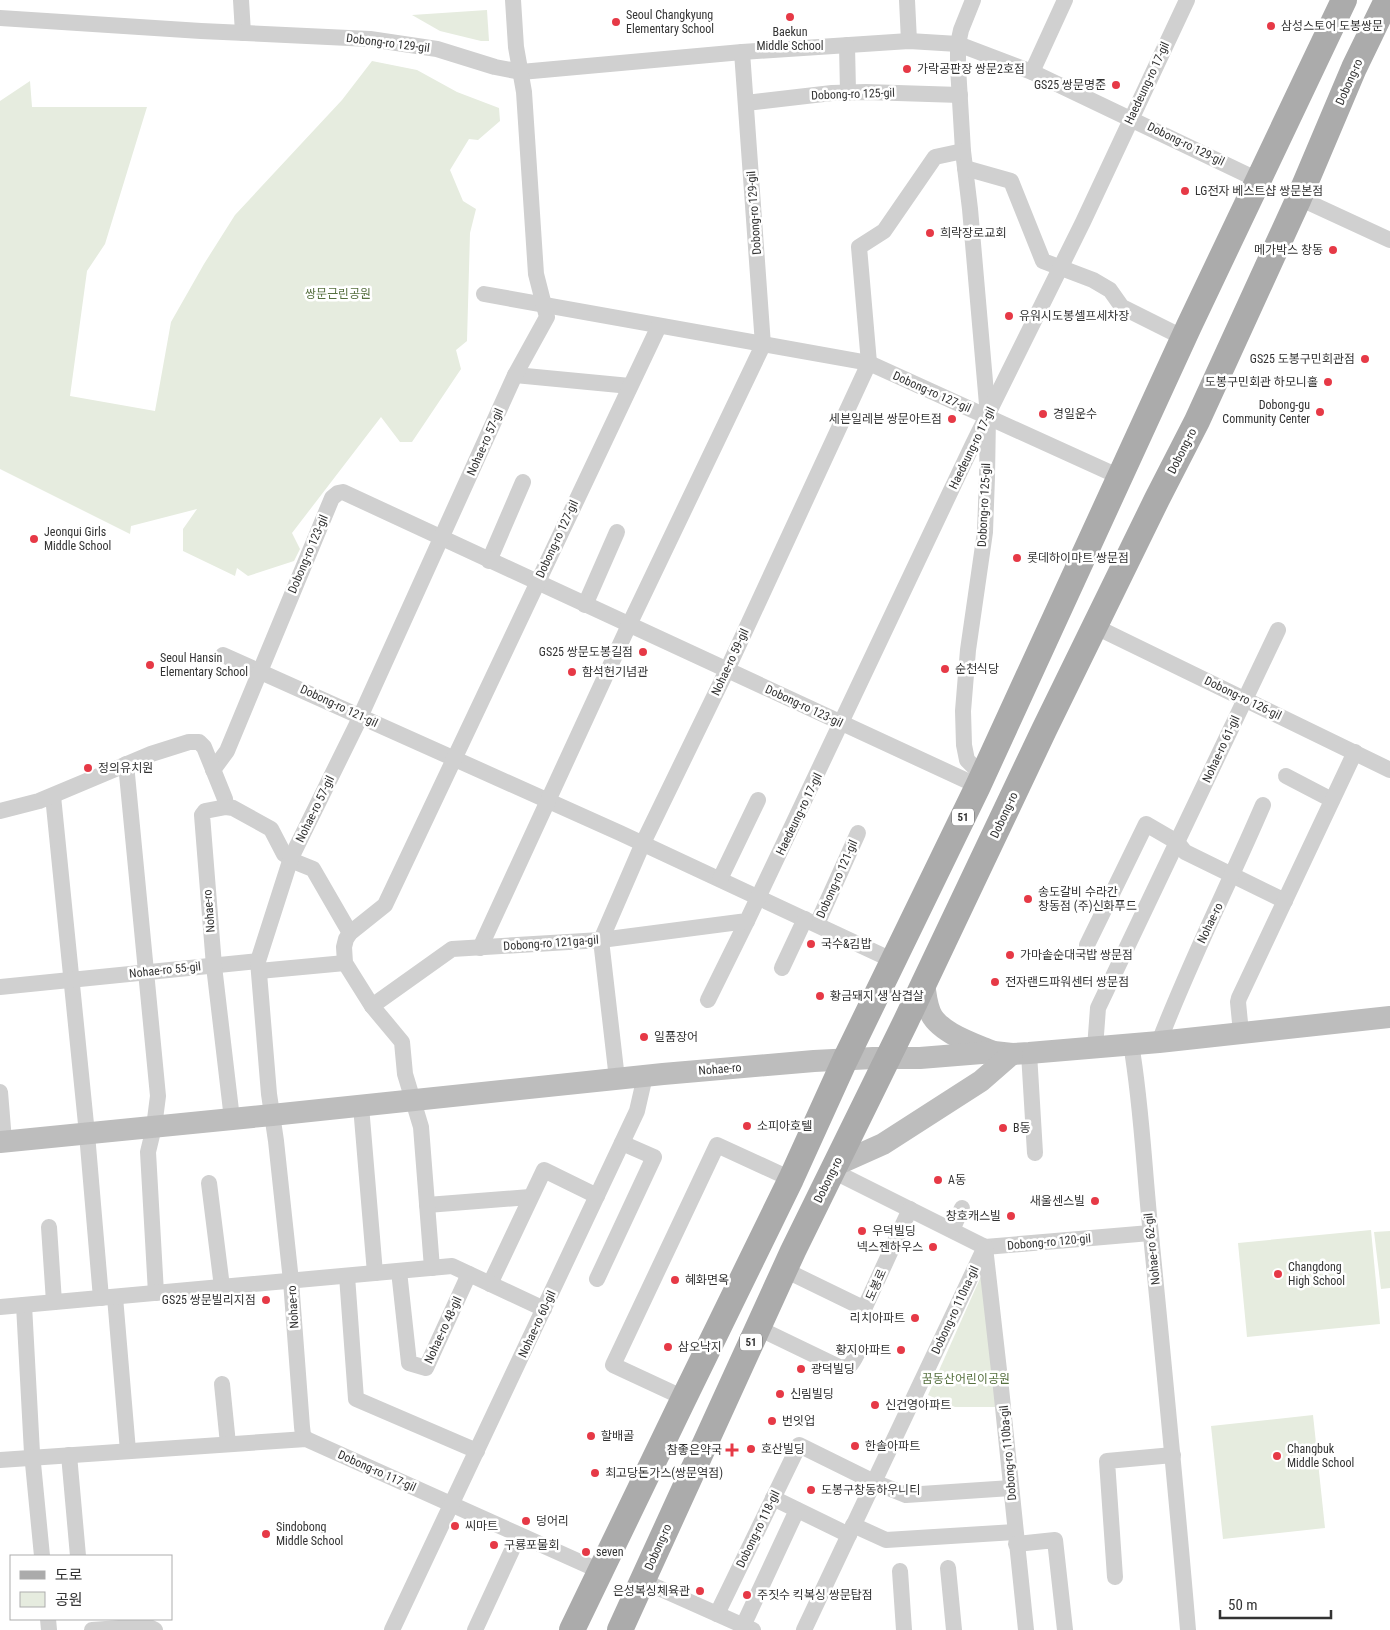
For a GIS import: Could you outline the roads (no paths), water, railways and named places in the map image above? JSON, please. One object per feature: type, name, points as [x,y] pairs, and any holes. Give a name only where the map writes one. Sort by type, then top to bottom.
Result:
[{"type":"main road","name":"51","points":[[572,1630],[792,1179],[824,1111],[845,1060],[980,781],[1184,338],[1344,0]]},
{"type":"main road","name":"Dobong-ro","points":[[620,1630],[785,1270],[1004,817],[1044,730],[1197,422],[1299,198],[1354,68],[1387,0]]},
{"type":"main road","points":[[924,981],[926,1001],[930,1014],[944,1028],[956,1036],[1012,1053]]},
{"type":"main road","name":"Nohae-ro","points":[[2,1142],[645,1076],[814,1061],[920,1058],[1095,1048],[1390,1017]]},
{"type":"main road","points":[[835,1168],[884,1144],[981,1081],[1012,1053]]},
{"type":"street","points":[[241,0],[243,33]]},
{"type":"street","name":"Nohae-ro 57-gil","points":[[272,1115],[258,966],[291,858],[360,716],[515,375],[547,317],[536,274],[524,92],[516,47],[513,0]]},
{"type":"street","points":[[908,0],[909,41]]},
{"type":"street","name":"Dobong-ro 125-gil","points":[[972,0],[958,44],[964,168],[970,209],[988,416],[984,532],[968,650],[963,711],[964,745],[967,760],[980,781]]},
{"type":"street","points":[[1032,72],[1064,0]]},
{"type":"street","name":"Haedeung-ro 17-gil","points":[[759,897],[988,416],[1061,268],[1187,0]]},
{"type":"street","name":"Dobong-ro 129-gil","points":[[0,18],[370,39],[437,49],[495,67],[521,72],[742,52],[909,41],[958,44],[1032,72],[1258,180]]},
{"type":"street","points":[[847,45],[848,92]]},
{"type":"street","name":"Dobong-ro 129-gil","points":[[742,52],[763,345]]},
{"type":"street","name":"Dobong-ro 125-gil","points":[[746,103],[848,92],[960,95]]},
{"type":"street","name":"Nohae-ro 59-gil","points":[[617,1079],[601,940],[643,843],[727,670],[869,363],[859,247],[884,230],[935,157],[963,151]]},
{"type":"street","points":[[964,168],[1011,181],[1043,261],[1093,280],[1110,290],[1122,307],[1184,338]]},
{"type":"street","points":[[1299,198],[1390,240]]},
{"type":"street","name":"Dobong-ro 127-gil","points":[[484,294],[869,363],[1120,477]]},
{"type":"street","name":"Dobong-ro 127-gil","points":[[536,583],[659,326]]},
{"type":"street","points":[[480,948],[629,625],[763,345]]},
{"type":"street","points":[[515,375],[630,386]]},
{"type":"street","points":[[489,561],[523,482]]},
{"type":"street","name":"Dobong-ro 123-gil","points":[[213,770],[227,751],[332,498],[338,492],[344,492],[536,583],[842,723],[980,781]]},
{"type":"street","points":[[584,605],[617,532]]},
{"type":"street","points":[[432,1268],[421,1127],[405,1074],[402,1042],[372,1006],[345,963],[344,947],[350,933],[385,905],[536,583]]},
{"type":"street","name":"Dobong-ro 126-gil","points":[[1096,626],[1390,770]]},
{"type":"street","name":"Nohae-ro 61-gil","points":[[1095,1048],[1098,1008],[1278,630]]},
{"type":"street","name":"Dobong-ro 121-gil","points":[[223,655],[643,843],[894,961]]},
{"type":"street","points":[[0,811],[39,801],[126,764],[189,742],[199,742],[204,747],[226,807],[233,808],[271,829],[284,854],[313,869],[350,933]]},
{"type":"street","points":[[1242,1033],[1238,1002],[1355,752]]},
{"type":"street","points":[[126,764],[158,1096],[154,1127],[148,1152],[156,1293]]},
{"type":"street","points":[[1286,776],[1332,800]]},
{"type":"street","points":[[52,796],[87,1134],[128,1451]]},
{"type":"street","points":[[720,879],[758,800]]},
{"type":"street","name":"Nohae-ro","points":[[1159,1042],[1185,977],[1233,875],[1263,805]]},
{"type":"street","name":"Nohae-ro","points":[[226,807],[205,811],[202,815],[214,966],[232,1119]]},
{"type":"street","points":[[1087,944],[1146,824],[1177,842],[1185,852],[1285,901]]},
{"type":"street","name":"Dobong-ro 121-gil","points":[[782,968],[811,922],[858,833]]},
{"type":"street","points":[[708,1000],[759,897]]},
{"type":"street","name":"Dobong-ro 121ga-gil","points":[[372,1006],[452,950],[601,940],[747,921]]},
{"type":"street","name":"Nohae-ro 55-gil","points":[[0,987],[214,966],[345,963]]},
{"type":"street","name":"Nohae-ro 62-gil","points":[[1131,1044],[1137,1078],[1188,1630]]},
{"type":"street","points":[[1012,1053],[1035,1153]]},
{"type":"street","name":"Nohae-ro 60-gil","points":[[392,1630],[638,1111],[645,1076]]},
{"type":"street","name":"Nohae-ro","points":[[0,1092],[2,1142]]},
{"type":"street","points":[[361,1106],[375,1273]]},
{"type":"street","name":"Nohae-ro","points":[[272,1115],[291,1281],[302,1427],[306,1440]]},
{"type":"street","points":[[597,1279],[654,1158],[622,1143]]},
{"type":"street","points":[[684,1398],[613,1366],[716,1145],[792,1179]]},
{"type":"street","points":[[835,1168],[985,1247]]},
{"type":"street","points":[[490,1284],[544,1170],[597,1196]]},
{"type":"street","points":[[209,1183],[222,1287]]},
{"type":"street","points":[[427,1205],[530,1198]]},
{"type":"street","points":[[952,1230],[962,1208]]},
{"type":"street","name":"도봉로","points":[[785,1270],[861,1307],[865,1307],[910,1209]]},
{"type":"street","points":[[49,1227],[54,1302]]},
{"type":"street","name":"Dobong-ro 120-gil","points":[[985,1247],[1150,1233]]},
{"type":"street","name":"Dobong-ro 110na-gil","points":[[804,1630],[985,1247]]},
{"type":"street","name":"Dobong-ro 110ba-gil","points":[[985,1247],[1026,1630]]},
{"type":"street","points":[[0,1307],[452,1266],[544,1310]]},
{"type":"street","name":"Nohae-ro 48-gil","points":[[399,1271],[409,1363],[426,1368],[469,1274]]},
{"type":"street","points":[[347,1276],[356,1399],[477,1451]]},
{"type":"street","points":[[24,1305],[32,1457],[42,1555]]},
{"type":"street","points":[[758,1328],[839,1368],[851,1365],[858,1352]]},
{"type":"street","points":[[222,1384],[228,1444]]},
{"type":"street","name":"Dobong-ro 117-gil","points":[[0,1460],[306,1440],[600,1571]]},
{"type":"street","name":"Dobong-ro 118-gil","points":[[734,1624],[773,1498],[798,1445],[874,1482]]},
{"type":"street","points":[[69,1454],[78,1555]]},
{"type":"street","points":[[1115,1577],[1107,1461],[1173,1455]]},
{"type":"street","points":[[874,1482],[906,1495],[1011,1488]]},
{"type":"street","points":[[773,1498],[797,1510],[851,1530],[886,1540],[1016,1538],[1055,1540],[1065,1630]]},
{"type":"street","points":[[643,1581],[734,1624],[797,1510]]},
{"type":"street","points":[[475,1630],[519,1535]]},
{"type":"street","points":[[948,1568],[954,1630]]},
{"type":"street","points":[[900,1571],[904,1630]]},
{"type":"street","points":[[92,1630],[148,1626],[155,1630]]},
{"type":"place","name":"Baekun Middle School","points":[[790,17]]},
{"type":"place","name":"Seoul Changkyung Elementary School","points":[[616,22]]},
{"type":"place","name":"삼성스토어 도봉쌍문","points":[[1271,26]]},
{"type":"place","name":"가락공판장 쌍문2호점","points":[[907,69]]},
{"type":"place","name":"GS25 쌍문명준","points":[[1116,85]]},
{"type":"place","name":"LG전자 베스트샵 쌍문본점","points":[[1185,191]]},
{"type":"place","name":"희락장로교회","points":[[930,233]]},
{"type":"place","name":"메가박스 창동","points":[[1333,250]]},
{"type":"place","name":"유워시도봉셀프세차장","points":[[1009,316]]},
{"type":"place","name":"GS25 도봉구민회관점","points":[[1365,359]]},
{"type":"place","name":"도봉구민회관 하모니홀","points":[[1328,382]]},
{"type":"place","name":"Dobong-gu Community Center","points":[[1320,412]]},
{"type":"place","name":"경일운수","points":[[1043,414]]},
{"type":"place","name":"세븐일레븐 쌍문아트점","points":[[952,419]]},
{"type":"place","name":"Jeongui Girls Middle School","points":[[34,539]]},
{"type":"place","name":"롯데하이마트 쌍문점","points":[[1017,558]]},
{"type":"place","name":"GS25 쌍문도봉길점","points":[[643,652]]},
{"type":"place","name":"Seoul Hansin Elementary School","points":[[150,665]]},
{"type":"place","name":"순천식당","points":[[945,669]]},
{"type":"place","name":"함석헌기념관","points":[[572,672]]},
{"type":"place","name":"정의유치원","points":[[88,768]]},
{"type":"place","name":"송도갈비 수라간 창동점 (주)신화푸드","points":[[1028,899]]},
{"type":"place","name":"국수&김밥","points":[[811,944]]},
{"type":"place","name":"가마솥순대국밥 쌍문점","points":[[1010,955]]},
{"type":"place","name":"전자랜드파워센터 쌍문점","points":[[995,982]]},
{"type":"place","name":"황금돼지 생 삼겹살","points":[[820,996]]},
{"type":"place","name":"일품장어","points":[[644,1037]]},
{"type":"place","name":"소피아호텔","points":[[747,1126]]},
{"type":"place","name":"B동","points":[[1003,1128]]},
{"type":"place","name":"A동","points":[[938,1180]]},
{"type":"place","name":"새울센스빌","points":[[1095,1201]]},
{"type":"place","name":"창호캐스빌","points":[[1011,1216]]},
{"type":"place","name":"우덕빌딩","points":[[862,1231]]},
{"type":"place","name":"넥스젠하우스","points":[[933,1247]]},
{"type":"place","name":"Changdong High School","points":[[1278,1274]]},
{"type":"place","name":"혜화면옥","points":[[675,1280]]},
{"type":"place","name":"GS25 쌍문빌리지점","points":[[266,1300]]},
{"type":"place","name":"리치아파트","points":[[915,1318]]},
{"type":"place","name":"삼오낙지","points":[[668,1347]]},
{"type":"place","name":"황지아파트","points":[[901,1350]]},
{"type":"place","name":"광덕빌딩","points":[[801,1369]]},
{"type":"place","name":"신림빌딩","points":[[780,1394]]},
{"type":"place","name":"신건영아파트","points":[[875,1405]]},
{"type":"place","name":"번잇업","points":[[772,1421]]},
{"type":"place","name":"할배골","points":[[591,1436]]},
{"type":"place","name":"한솔아파트","points":[[855,1446]]},
{"type":"place","name":"호산빌딩","points":[[751,1449]]},
{"type":"place","name":"참좋은약국","points":[[732,1450]]},
{"type":"place","name":"Changbuk Middle School","points":[[1277,1456]]},
{"type":"place","name":"최고당돈가스(쌍문역점)","points":[[595,1473]]},
{"type":"place","name":"도봉구창동하우니티","points":[[811,1490]]},
{"type":"place","name":"덩어리","points":[[526,1521]]},
{"type":"place","name":"씨마트","points":[[455,1526]]},
{"type":"place","name":"Sindobong Middle School","points":[[266,1534]]},
{"type":"place","name":"구룡포물회","points":[[494,1545]]},
{"type":"place","name":"seven","points":[[586,1552]]},
{"type":"place","name":"은성복싱체육관","points":[[700,1591]]},
{"type":"place","name":"주짓수 킥복싱 쌍문탑점","points":[[747,1595]]},
{"type":"park label","name":"쌍문근린공원","points":[[338,294]]},
{"type":"park label","name":"꿈동산어린이공원","points":[[966,1379]]}]
